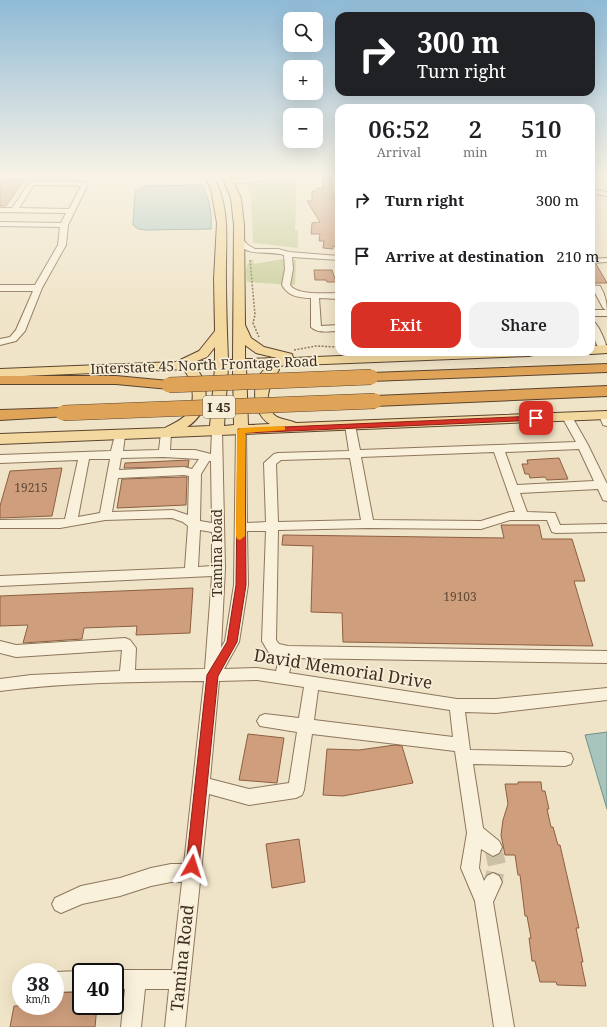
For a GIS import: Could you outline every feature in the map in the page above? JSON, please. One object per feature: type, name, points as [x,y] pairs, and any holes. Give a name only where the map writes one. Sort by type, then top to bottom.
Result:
[{"type":"highway","name":"I 45","points":[[0,392],[73,384],[169,385],[607,368]]},
{"type":"highway","points":[[0,380],[73,384]]},
{"type":"highway","name":"I 45","points":[[2,415],[607,391]]},
{"type":"main road","points":[[218,431],[223,339],[220,333],[221,222]]},
{"type":"main road","points":[[239,222],[240,242],[245,257],[239,325],[241,430]]},
{"type":"main road","points":[[222,235],[230,246],[232,254],[245,257]]},
{"type":"main road","points":[[239,325],[246,340],[260,350],[280,356],[312,361]]},
{"type":"main road","points":[[175,366],[203,354],[220,333]]},
{"type":"main road","points":[[595,350],[606,349]]},
{"type":"main road","name":"Interstate 45 North Frontage Road","points":[[0,373],[312,361],[363,356]]},
{"type":"main road","points":[[300,428],[270,418],[265,410],[262,400],[262,387],[268,374],[275,367],[308,365],[312,361]]},
{"type":"main road","points":[[166,433],[190,420],[197,412],[199,404],[200,387],[198,379],[193,372],[175,366]]},
{"type":"main road","points":[[0,440],[567,417],[606,418]]},
{"type":"street","points":[[0,342],[13,339],[20,331],[38,288],[62,245],[66,222]]},
{"type":"street","points":[[0,224],[64,225]]},
{"type":"street","points":[[37,234],[43,225]]},
{"type":"street","points":[[240,242],[245,247],[254,251],[278,251],[288,254],[335,258]]},
{"type":"street","points":[[245,257],[278,256],[288,254]]},
{"type":"street","points":[[288,254],[289,269],[286,285],[289,290],[300,295],[335,296]]},
{"type":"street","points":[[595,261],[607,260]]},
{"type":"street","points":[[0,288],[38,288]]},
{"type":"street","points":[[595,288],[597,288],[607,308]]},
{"type":"street","points":[[315,295],[316,327],[318,329],[335,328]]},
{"type":"street","points":[[595,313],[607,313]]},
{"type":"street","points":[[596,331],[606,349]]},
{"type":"street","points":[[567,417],[583,445],[607,497]]},
{"type":"street","points":[[350,425],[368,524]]},
{"type":"street","name":"Tamina Road","points":[[212,675],[232,642],[241,585],[241,430]]},
{"type":"street","name":"Tamina Road","points":[[175,1027],[212,675],[218,571],[217,528],[211,458],[218,431]]},
{"type":"street","points":[[164,453],[166,433]]},
{"type":"street","points":[[104,516],[120,435]]},
{"type":"street","points":[[583,445],[278,458],[270,463],[272,526],[269,641],[274,649],[288,652],[607,657]]},
{"type":"street","points":[[498,448],[523,516]]},
{"type":"street","points":[[0,459],[164,453],[194,454],[211,458]]},
{"type":"street","points":[[71,521],[84,456]]},
{"type":"street","points":[[191,572],[195,473],[211,458]]},
{"type":"street","points":[[112,474],[184,471],[195,473]]},
{"type":"street","points":[[513,489],[602,485]]},
{"type":"street","points":[[0,524],[60,524],[104,516],[173,514],[194,525],[217,528]]},
{"type":"street","points":[[240,527],[368,524],[481,525],[510,516],[550,516],[556,530],[607,530]]},
{"type":"street","points":[[0,582],[218,571]]},
{"type":"street","points":[[0,647],[16,651],[125,644],[129,648],[127,677]]},
{"type":"street","points":[[281,677],[288,652]]},
{"type":"street","name":"David Memorial Drive","points":[[0,685],[31,681],[257,674],[458,705],[496,706],[607,694]]},
{"type":"street","points":[[201,784],[250,797],[296,790],[312,683]]},
{"type":"street","points":[[458,705],[475,833],[470,868],[484,901],[504,1027]]},
{"type":"street","points":[[264,721],[306,726],[463,751],[565,758]]},
{"type":"street","points":[[475,833],[494,847]]},
{"type":"street","points":[[61,904],[81,895],[120,887],[151,877],[170,873],[191,874]]},
{"type":"street","points":[[484,901],[493,882]]},
{"type":"street","points":[[124,980],[180,979]]},
{"type":"street","points":[[131,1027],[136,980]]},
{"type":"path","points":[[245,257],[251,262],[255,315],[253,323],[258,337],[263,341]]},
{"type":"path","points":[[289,350],[316,346],[335,347]]},
{"type":"green space","points":[[252,222],[295,222],[295,230],[298,230],[298,248],[253,243]]},
{"type":"green space","points":[[253,259],[254,264],[283,259],[296,260],[295,285],[247,282],[247,266]]},
{"type":"water","points":[[133,222],[211,222],[211,229],[146,230],[138,229],[133,225]]},
{"type":"water","points":[[607,732],[607,809],[585,735]]},
{"type":"building","points":[[335,222],[335,246],[333,246],[333,249],[323,248],[324,241],[319,241],[320,234],[311,234],[312,223]]},
{"type":"building","points":[[595,264],[596,264],[607,283],[595,283]]},
{"type":"building","points":[[314,270],[332,270],[335,282],[327,282],[326,280],[315,280]]},
{"type":"building","points":[[559,458],[568,479],[547,480],[545,477],[530,478],[529,474],[525,474],[522,464],[528,464],[527,460]]},
{"type":"building","points":[[189,460],[188,467],[124,468],[125,463]]},
{"type":"building","points":[[62,468],[52,516],[0,518],[0,506],[10,471]]},
{"type":"building","points":[[187,477],[186,505],[117,508],[122,479]]},
{"type":"building","points":[[501,525],[539,525],[542,539],[572,539],[585,581],[574,581],[593,646],[343,642],[342,613],[311,612],[313,546],[282,545],[283,535],[504,538]]},
{"type":"building","points":[[193,588],[190,633],[136,635],[137,626],[84,628],[82,639],[23,643],[28,625],[0,626],[0,596]]},
{"type":"building","points":[[248,734],[284,738],[277,783],[239,780]]},
{"type":"building","points":[[395,745],[402,746],[413,783],[343,796],[323,795],[327,749],[359,750]]},
{"type":"building","points":[[518,782],[541,782],[542,791],[545,791],[551,827],[553,827],[558,845],[560,845],[579,928],[576,928],[586,986],[557,985],[556,982],[540,982],[535,961],[532,961],[529,938],[531,938],[527,916],[525,916],[520,875],[518,875],[515,855],[505,855],[501,835],[503,820],[508,804],[505,784],[518,784]]},
{"type":"building","points":[[299,839],[305,882],[272,888],[266,844]]},
{"type":"building","points":[[72,992],[72,1015],[96,1015],[95,1027],[10,1027],[12,1015],[64,1015],[64,993]]},
{"type":"tunnel","points":[[493,847],[497,865],[493,882]]},
{"type":"slow traffic","points":[[240,536],[241,430],[282,428]]},
{"type":"route","points":[[192,866],[212,675],[232,642],[241,585],[241,430],[536,418]]}]
